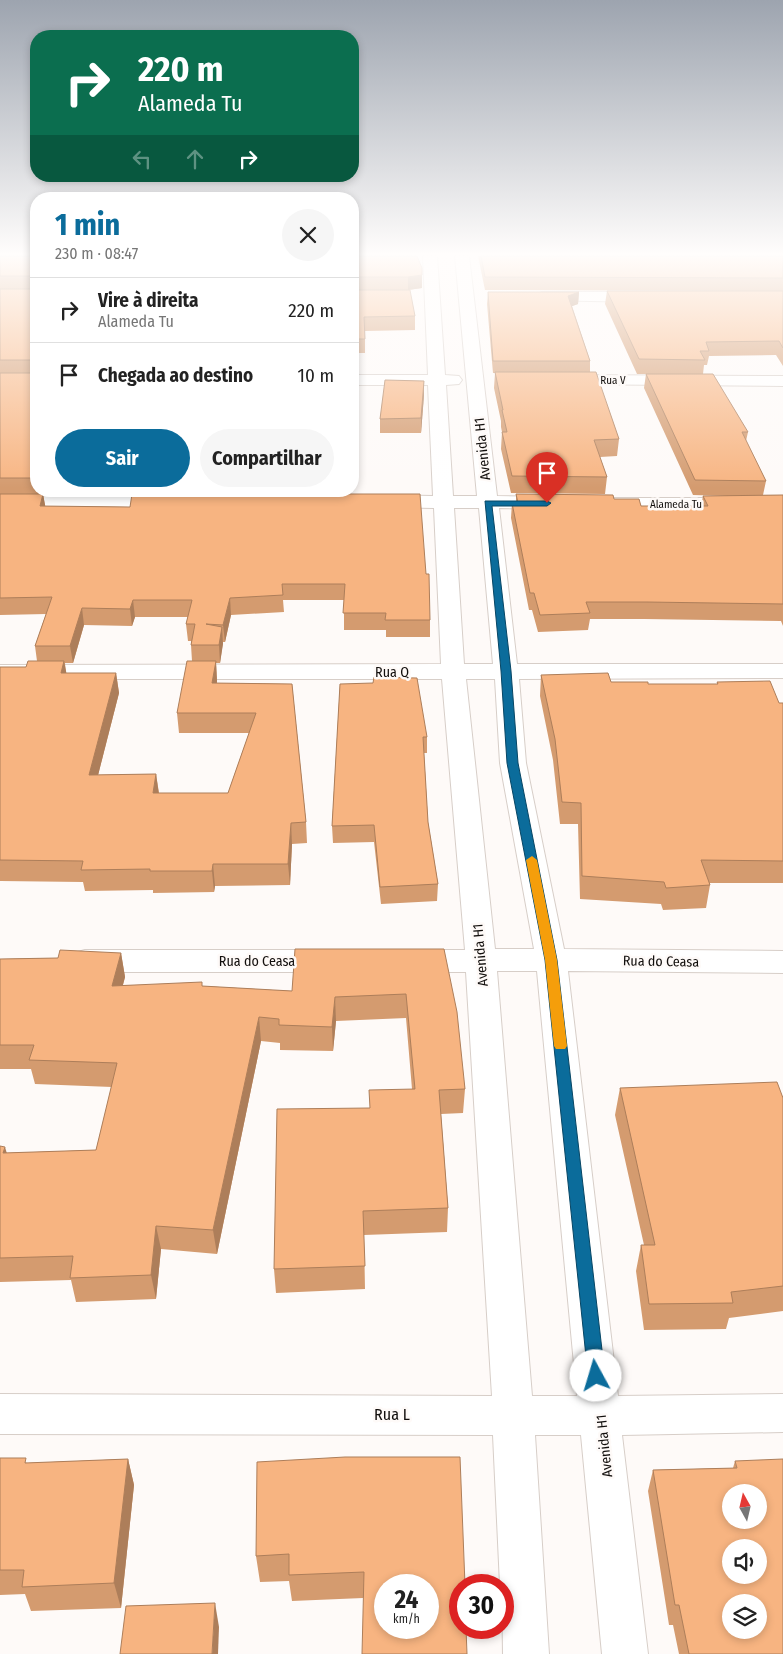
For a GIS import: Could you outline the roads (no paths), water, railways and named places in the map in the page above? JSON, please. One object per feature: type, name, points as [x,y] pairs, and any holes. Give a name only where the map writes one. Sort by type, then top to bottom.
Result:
[{"type":"street","name":"Avenida H1","points":[[431,333],[445,501],[453,672],[481,962],[514,1414],[526,1654]]},
{"type":"street","name":"Avenida H1","points":[[478,333],[485,379],[488,503],[506,671],[513,763],[551,960],[625,1654]]},
{"type":"street","points":[[359,380],[485,379]]},
{"type":"street","name":"Rua V","points":[[544,380],[783,381]]},
{"type":"street","points":[[0,502],[188,502]]},
{"type":"street","name":"Alameda Tu","points":[[366,502],[783,504]]},
{"type":"street","name":"Rua Q","points":[[0,672],[783,671]]},
{"type":"street","name":"Rua do Ceasa","points":[[59,961],[481,962],[551,960],[783,962]]},
{"type":"street","name":"Rua L","points":[[0,1414],[514,1414],[600,1416],[783,1413]]}]
